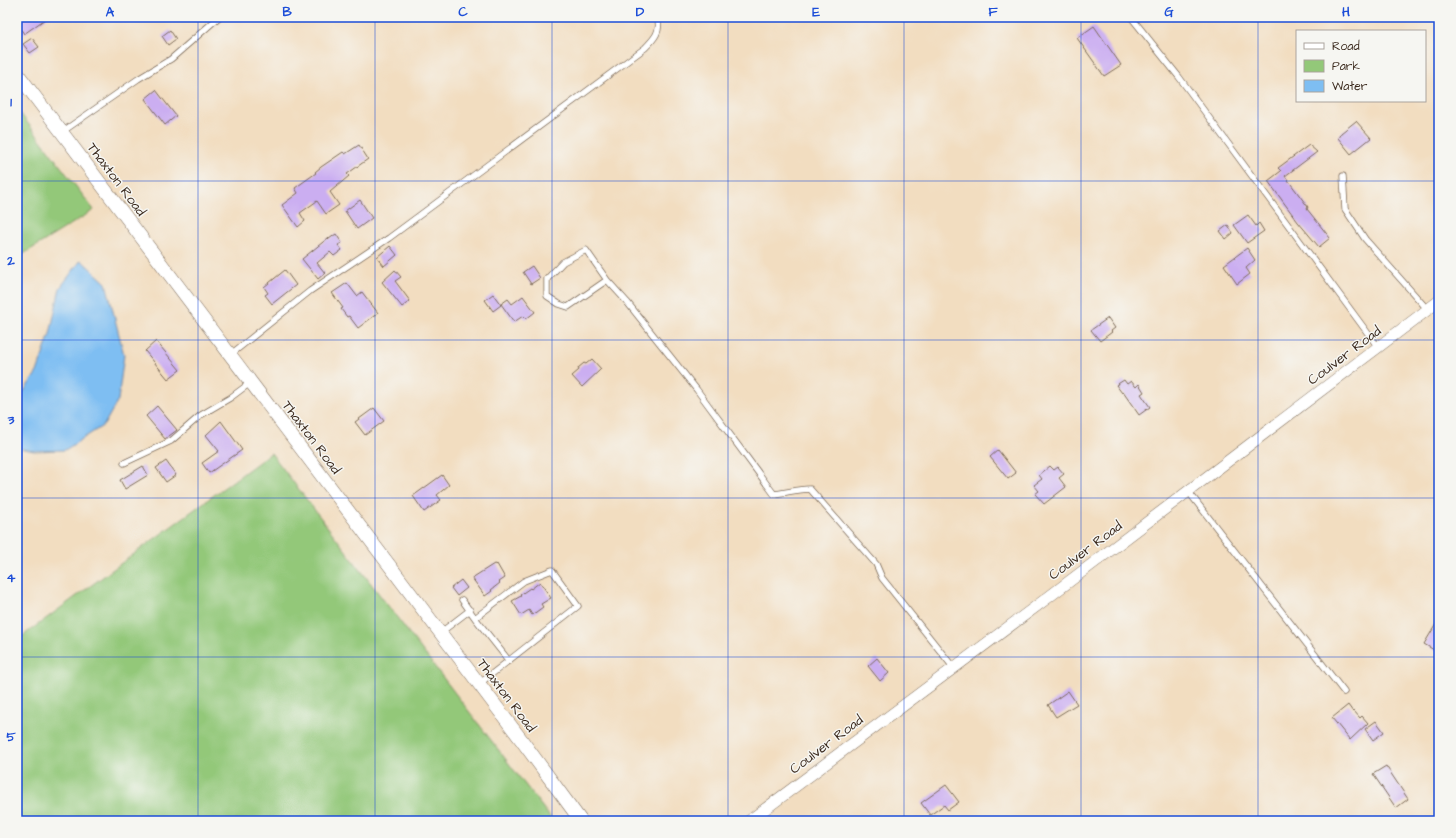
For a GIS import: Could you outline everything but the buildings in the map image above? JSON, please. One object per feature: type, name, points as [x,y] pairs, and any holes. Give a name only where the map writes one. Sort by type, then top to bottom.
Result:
[{"type":"street","name":"Thaxton Road","points":[[17,73],[581,821]]},
{"type":"street","name":"Coulver Road","points":[[748,821],[1439,301]]},
{"type":"lane","points":[[62,133],[138,79],[171,59],[219,17]]},
{"type":"lane","points":[[230,355],[310,291],[389,238],[645,48],[656,36],[659,22],[657,17]]},
{"type":"lane","points":[[1131,17],[1193,96],[1378,347]]},
{"type":"lane","points":[[1343,176],[1344,209],[1364,239],[1428,310]]},
{"type":"lane","points":[[607,280],[568,307],[559,304],[547,296],[547,279],[563,262],[586,250],[607,280],[627,302],[697,390],[774,494],[786,493],[798,489],[810,489],[876,564],[882,578],[953,667]]},
{"type":"lane","points":[[124,463],[171,441],[201,416],[230,398],[250,383]]},
{"type":"lane","points":[[1188,491],[1344,692]]},
{"type":"lane","points":[[475,618],[524,581],[552,570],[578,606],[479,684]]},
{"type":"lane","points":[[462,600],[509,661]]},
{"type":"lane","points":[[440,633],[470,610]]},
{"type":"green space","points":[[17,109],[94,210],[17,258]]},
{"type":"green space","points":[[271,453],[553,821],[17,821],[17,640]]},
{"type":"water","points":[[81,260],[106,283],[124,355],[118,400],[104,425],[65,450],[34,451],[17,448],[17,401],[37,372],[50,334],[60,288]]}]
